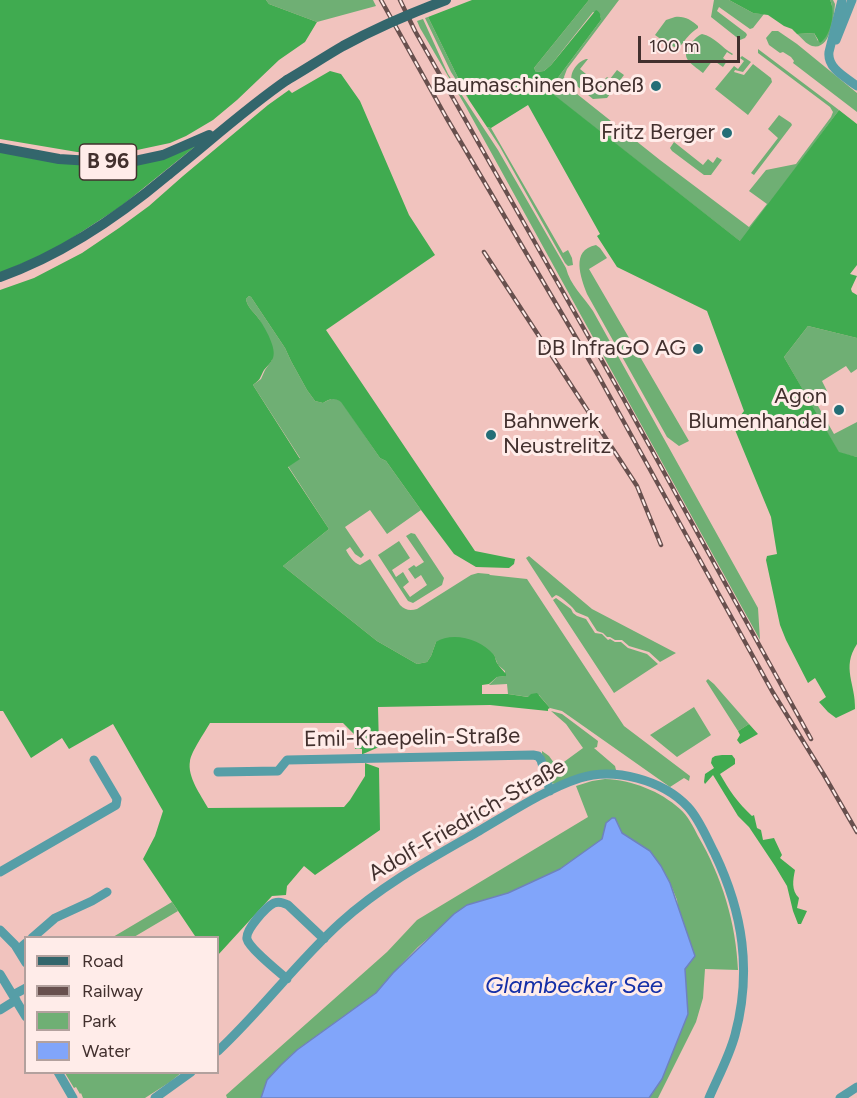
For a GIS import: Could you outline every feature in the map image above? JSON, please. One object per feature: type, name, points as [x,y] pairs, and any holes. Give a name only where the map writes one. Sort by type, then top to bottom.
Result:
[{"type":"main road","name":"B 96","points":[[3,276],[43,260],[88,234],[168,176],[223,128],[287,80],[375,30],[446,0]]},
{"type":"main road","name":"B 96","points":[[0,148],[59,159],[135,161],[163,155],[223,128]]},
{"type":"street","points":[[836,0],[841,5],[828,59],[832,66],[857,86]]},
{"type":"street","points":[[829,52],[840,32],[852,0]]},
{"type":"street","name":"Emil-Kraepelin-Straße","points":[[218,772],[278,771],[287,760],[533,755],[538,756],[541,760],[549,791]]},
{"type":"street","points":[[0,872],[115,807],[117,799],[94,760]]},
{"type":"street","name":"Adolf-Friedrich-Straße","points":[[219,1050],[250,1020],[324,939],[355,910],[394,880],[549,791],[590,775],[609,773],[634,777],[654,784],[685,804],[706,837],[726,880],[736,911],[744,963],[741,1001],[734,1036],[709,1098]]},
{"type":"street","points":[[34,936],[55,918],[107,892]]},
{"type":"street","points":[[287,979],[248,941],[249,929],[263,913],[273,904],[284,903],[324,939]]},
{"type":"street","points":[[0,930],[22,946]]},
{"type":"street","points":[[0,974],[9,994],[24,1014]]},
{"type":"street","points":[[0,1010],[9,994],[24,989]]},
{"type":"street","points":[[59,1074],[73,1098]]},
{"type":"street","points":[[155,1098],[188,1074]]},
{"type":"street","points":[[840,1098],[857,1087]]},
{"type":"green space","points":[[0,0],[266,0],[269,4],[317,22],[305,42],[279,60],[213,120],[186,136],[170,143],[123,153],[77,152],[0,139]]},
{"type":"green space","points":[[266,0],[373,0],[376,6],[317,22],[269,4]]},
{"type":"green space","points":[[472,0],[589,0],[534,68],[536,72],[544,71],[551,65],[596,10],[601,20],[554,83],[546,84],[544,87],[740,241],[839,110],[857,124],[857,265],[850,274],[857,276],[851,289],[857,295],[857,338],[808,326],[784,357],[839,452],[857,457],[857,644],[850,661],[855,709],[836,718],[819,702],[826,697],[815,678],[808,683],[780,625],[766,560],[767,556],[777,554],[771,517],[733,425],[744,411],[707,311],[617,267],[597,236],[600,234],[528,105],[491,128],[487,127],[469,100],[428,17]]},
{"type":"green space","points":[[589,0],[619,0],[567,69],[564,77],[567,86],[749,227],[767,204],[749,191],[766,170],[796,164],[833,112],[830,107],[758,53],[758,49],[839,110],[741,242],[543,87],[554,83],[601,20],[601,16],[593,12],[551,65],[544,71],[536,72],[534,68]]},
{"type":"green space","points":[[714,0],[729,0],[753,13],[764,14],[750,29],[719,7],[717,11],[746,33],[745,38],[740,40],[711,17]]},
{"type":"green space","points":[[729,0],[830,0],[833,10],[831,23],[827,35],[820,43],[814,33],[797,34],[768,15],[753,13]]},
{"type":"green space","points":[[830,0],[833,0],[835,4],[830,31],[823,43],[812,46],[797,34],[814,33],[818,41],[832,5]]},
{"type":"green space","points":[[428,17],[469,100],[451,72],[425,18]]},
{"type":"green space","points":[[675,17],[688,19],[698,26],[677,47],[655,35],[666,20]]},
{"type":"green space","points":[[423,19],[448,74],[498,150],[574,285],[593,311],[758,608],[760,640],[466,107],[420,28],[417,21]]},
{"type":"green space","points":[[772,31],[778,31],[797,44],[857,93],[857,112],[793,63],[791,57],[769,45],[766,38]]},
{"type":"green space","points":[[702,34],[710,37],[733,54],[727,52],[723,58],[727,61],[723,67],[713,60],[703,73],[686,57],[691,43]]},
{"type":"green space","points":[[742,56],[751,62],[743,72],[735,70],[734,72],[744,75],[753,64],[771,78],[772,82],[748,115],[715,89],[734,66],[738,69],[744,61],[740,58]]},
{"type":"green space","points":[[588,59],[580,69],[586,74],[583,79],[591,86],[595,81],[600,84],[607,77],[610,79],[617,70],[624,75],[607,98],[593,99],[572,82],[574,68]]},
{"type":"green space","points":[[330,71],[341,74],[360,101],[409,215],[435,255],[326,330],[475,551],[515,559],[514,564],[509,568],[476,567],[454,554],[386,461],[380,458],[341,402],[334,399],[323,403],[315,401],[285,348],[249,296],[246,299],[248,305],[267,333],[274,354],[260,378],[253,385],[300,459],[288,467],[329,529],[283,566],[377,641],[417,664],[427,662],[436,642],[443,639],[466,638],[481,644],[494,655],[506,674],[506,676],[497,677],[489,684],[482,685],[482,694],[528,697],[537,693],[550,708],[548,711],[490,705],[378,707],[379,747],[363,754],[362,749],[355,749],[354,734],[343,723],[210,723],[190,761],[195,786],[208,808],[344,807],[365,776],[365,763],[379,768],[380,830],[315,875],[304,866],[287,886],[286,895],[272,896],[219,954],[219,936],[195,936],[143,859],[155,836],[163,811],[113,724],[69,749],[62,738],[31,758],[3,711],[0,711],[0,290],[34,278],[82,253],[149,206],[268,105],[289,90],[292,93]]},
{"type":"green space","points":[[779,115],[792,125],[754,175],[751,173],[778,138],[768,129]]},
{"type":"green space","points":[[487,127],[491,128],[563,253],[568,250],[573,265],[568,266],[565,263]]},
{"type":"green space","points":[[674,142],[703,165],[708,159],[713,163],[717,157],[722,160],[711,175],[704,175],[672,151],[670,148]]},
{"type":"green space","points":[[197,145],[120,207],[52,251],[0,273],[0,151],[100,164]]},
{"type":"green space","points":[[596,245],[607,258],[589,269],[689,441],[679,446],[667,437],[587,294],[580,273],[580,258],[588,248]]},
{"type":"green space","points":[[249,296],[285,348],[315,401],[323,403],[334,399],[341,401],[380,458],[386,461],[421,510],[387,534],[370,510],[345,527],[364,555],[361,558],[350,547],[346,550],[352,559],[360,565],[370,559],[400,605],[410,610],[417,609],[471,575],[478,573],[527,579],[624,726],[690,776],[689,781],[684,778],[670,787],[562,711],[550,708],[539,695],[529,697],[508,694],[507,684],[489,685],[497,677],[505,676],[505,671],[498,665],[494,655],[436,642],[427,662],[417,664],[377,641],[283,566],[329,529],[288,466],[300,458],[253,385],[261,379],[272,360],[259,319],[247,302],[246,299]]},
{"type":"green space","points":[[808,326],[857,338],[857,369],[851,373],[846,366],[822,381],[827,391],[814,399],[834,434],[857,422],[857,457],[839,453],[784,357]]},
{"type":"green space","points":[[411,533],[415,534],[444,578],[442,585],[413,603],[408,601],[378,555],[399,541],[410,558],[392,570],[396,577],[403,572],[409,582],[403,587],[410,597],[427,585],[421,575],[415,579],[408,569],[424,562],[406,536]]},
{"type":"green space","points":[[529,556],[592,609],[676,653],[660,662],[649,652],[629,646],[622,640],[615,640],[597,631],[588,617],[576,612],[558,596],[552,598],[526,558]]},
{"type":"green space","points":[[556,598],[577,616],[586,619],[595,633],[647,654],[658,664],[614,693],[553,600]]},
{"type":"green space","points":[[708,679],[749,724],[738,731],[706,681]]},
{"type":"green space","points":[[694,707],[711,735],[677,757],[650,735]]},
{"type":"green space","points":[[551,711],[562,714],[598,741],[597,747],[594,748],[615,766],[616,770],[552,783],[542,751],[557,767],[583,748],[566,724]]},
{"type":"green space","points":[[749,724],[758,734],[740,744],[737,740],[740,735],[738,731]]},
{"type":"green space","points":[[732,755],[735,764],[720,774],[742,806],[752,816],[754,815],[763,840],[774,838],[782,855],[780,858],[795,870],[793,885],[799,898],[797,908],[807,911],[801,924],[798,924],[793,911],[787,886],[749,827],[738,816],[713,775],[705,784],[704,782],[705,774],[714,768],[711,763],[712,758]]},
{"type":"green space","points":[[605,779],[645,788],[664,797],[685,815],[707,852],[721,884],[731,918],[737,952],[738,970],[705,969],[703,998],[696,1022],[658,1098],[649,1098],[662,1079],[686,987],[677,900],[661,866],[622,833],[617,822],[606,828],[603,839],[560,869],[508,893],[467,905],[418,947],[376,993],[297,1050],[267,1080],[261,1098],[227,1098],[226,1095],[387,952],[417,920],[588,817],[576,786]]},
{"type":"green space","points":[[172,902],[178,911],[136,936],[115,936]]},
{"type":"green space","points":[[66,1074],[180,1074],[145,1098],[83,1098],[76,1087],[74,1088]]},
{"type":"water","name":"Glambecker See","points":[[615,818],[622,833],[650,851],[661,866],[670,883],[695,956],[685,969],[688,1014],[662,1079],[649,1098],[261,1098],[267,1080],[281,1065],[297,1050],[376,993],[393,973],[454,914],[467,905],[508,893],[560,869],[602,839],[606,823]]},
{"type":"railway","points":[[381,0],[446,117],[598,375],[772,691],[857,832]]},
{"type":"railway","points":[[400,0],[415,31],[622,396],[811,739]]},
{"type":"railway","points":[[484,252],[637,486],[661,545]]},
{"type":"place","name":"Baumaschinen Boneß","points":[[656,86]]},
{"type":"place","name":"Fritz Berger","points":[[727,133]]},
{"type":"place","name":"DB InfraGO AG","points":[[698,349]]},
{"type":"place","name":"Agon Blumenhandel","points":[[839,410]]},
{"type":"place","name":"Bahnwerk Neustrelitz","points":[[491,435]]}]
